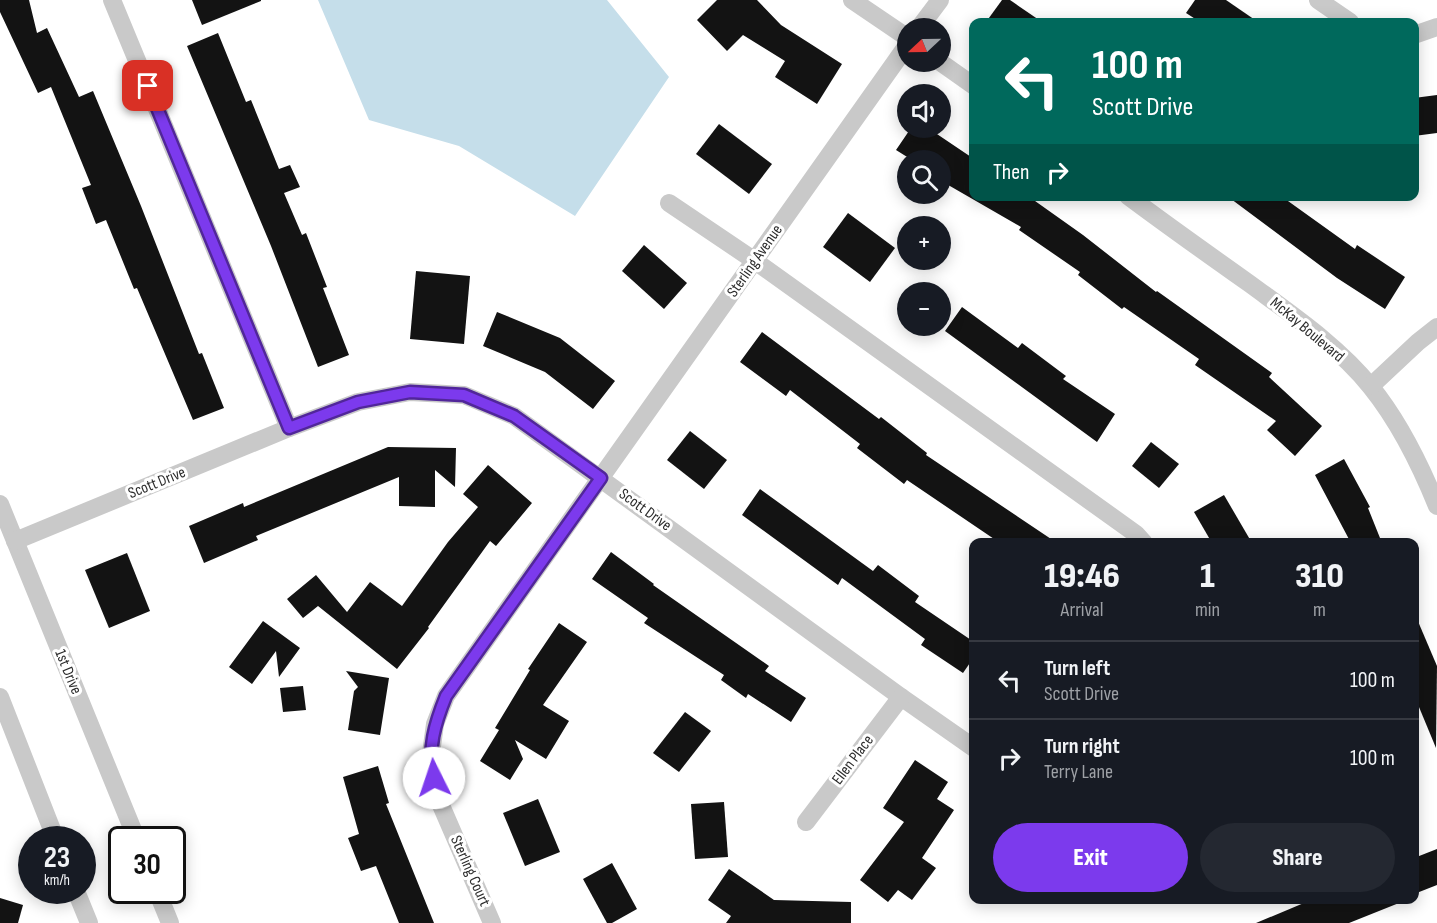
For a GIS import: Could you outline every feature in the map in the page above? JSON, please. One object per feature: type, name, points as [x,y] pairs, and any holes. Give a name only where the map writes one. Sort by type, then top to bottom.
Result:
[{"type":"street","points":[[112,0],[289,428]]},
{"type":"street","points":[[852,0],[897,31]]},
{"type":"street","points":[[926,18],[940,0]]},
{"type":"street","points":[[1318,0],[1344,18]]},
{"type":"street","points":[[1419,33],[1437,27]]},
{"type":"street","name":"Sterling Avenue","points":[[601,478],[897,60]]},
{"type":"street","points":[[951,70],[969,82]]},
{"type":"street","name":"McKay Boulevard","points":[[1135,201],[1295,317],[1330,346],[1371,387],[1400,428],[1423,471],[1437,506]]},
{"type":"street","points":[[669,203],[755,261],[1140,538]]},
{"type":"street","points":[[1371,387],[1437,327]]},
{"type":"street","name":"Scott Drive","points":[[15,541],[289,428],[358,402],[410,392],[464,395],[514,416],[901,698],[969,745]]},
{"type":"street","name":"Sterling Court","points":[[492,923],[437,796],[430,761],[435,724],[446,696],[601,478]]},
{"type":"street","name":"1st Drive","points":[[0,504],[131,826]]},
{"type":"street","points":[[0,697],[51,826]]},
{"type":"street","name":"Ellen Place","points":[[806,822],[901,698]]},
{"type":"street","points":[[81,904],[89,923]]},
{"type":"street","points":[[162,904],[170,923]]},
{"type":"water","points":[[318,0],[607,0],[669,77],[575,216],[459,146],[369,120]]},
{"type":"building","points":[[0,0],[29,0],[37,33],[47,28],[79,97],[93,91],[199,354],[202,353],[224,408],[193,420],[137,288],[134,289],[106,220],[96,224],[82,188],[91,185],[51,87],[38,93],[0,12]]},
{"type":"building","points":[[192,0],[261,0],[261,1],[202,25]]},
{"type":"building","points":[[717,0],[757,0],[781,25],[842,64],[817,104],[775,77],[785,61],[743,35],[727,51],[697,20]]},
{"type":"building","points":[[1002,0],[1010,0],[1036,18],[989,18]]},
{"type":"building","points":[[1195,0],[1226,0],[1252,18],[1194,18],[1186,13]]},
{"type":"building","points":[[218,33],[246,102],[251,100],[279,169],[290,165],[300,187],[284,193],[302,235],[306,233],[327,287],[323,288],[349,355],[318,367],[271,246],[187,46]]},
{"type":"building","points":[[1437,95],[1437,133],[1419,135],[1419,97]]},
{"type":"building","points":[[719,124],[772,164],[749,194],[696,154]]},
{"type":"building","points":[[904,138],[943,138],[969,156],[969,197],[951,187],[951,150],[897,151]]},
{"type":"building","points":[[976,201],[1035,201],[1156,292],[1272,373],[1269,377],[1322,426],[1295,456],[1267,430],[1276,421],[1195,365],[1199,359],[1124,307],[1122,309],[1078,275],[1080,272],[1019,230],[1021,227]]},
{"type":"building","points":[[1234,201],[1288,201],[1355,249],[1357,245],[1405,277],[1385,309],[1337,278]]},
{"type":"building","points":[[848,213],[895,248],[870,282],[823,247]]},
{"type":"building","points":[[644,245],[687,283],[664,309],[622,271]]},
{"type":"building","points":[[416,271],[470,276],[464,344],[410,339]]},
{"type":"building","points":[[962,307],[1018,348],[1022,343],[1066,376],[1063,379],[1115,414],[1097,442],[951,335],[951,323]]},
{"type":"building","points":[[497,312],[560,338],[615,381],[593,409],[545,372],[483,346]]},
{"type":"building","points":[[762,332],[879,419],[881,417],[927,453],[926,455],[1050,538],[993,538],[907,480],[904,484],[857,448],[860,444],[790,390],[786,396],[740,362]]},
{"type":"building","points":[[690,431],[727,460],[704,489],[667,460]]},
{"type":"building","points":[[1151,442],[1179,464],[1159,488],[1132,466]]},
{"type":"building","points":[[388,447],[456,448],[455,487],[435,470],[435,507],[399,506],[399,477],[256,536],[258,540],[204,563],[189,526],[243,503],[244,507]]},
{"type":"building","points":[[1344,459],[1370,507],[1368,508],[1380,538],[1348,538],[1315,475]]},
{"type":"building","points":[[488,465],[532,503],[496,546],[490,541],[397,669],[318,606],[303,618],[287,599],[316,575],[347,612],[370,582],[402,606],[448,542],[478,507],[463,494]]},
{"type":"building","points":[[760,489],[873,571],[878,565],[919,596],[915,602],[969,639],[969,664],[963,673],[921,645],[925,639],[842,578],[838,585],[742,515]]},
{"type":"building","points":[[1224,495],[1249,538],[1209,538],[1194,512]]},
{"type":"building","points":[[611,552],[653,585],[769,666],[765,671],[806,698],[791,722],[748,694],[746,698],[721,680],[724,675],[644,623],[648,618],[592,579]]},
{"type":"building","points":[[127,553],[150,611],[109,628],[85,570]]},
{"type":"building","points":[[263,621],[300,648],[279,677],[276,651],[252,684],[229,667]]},
{"type":"building","points":[[559,623],[587,642],[543,705],[569,721],[546,759],[515,740],[523,759],[510,780],[480,761],[499,730],[495,728],[530,670],[528,669]]},
{"type":"building","points":[[1419,624],[1437,666],[1436,748],[1419,707]]},
{"type":"building","points":[[346,671],[389,678],[380,735],[348,730],[354,691],[358,687]]},
{"type":"building","points":[[303,686],[306,710],[283,712],[280,688]]},
{"type":"building","points":[[685,712],[711,731],[679,772],[653,753]]},
{"type":"building","points":[[915,760],[948,782],[937,799],[954,810],[922,858],[936,868],[912,900],[898,890],[888,902],[860,880],[904,822],[883,808]]},
{"type":"building","points":[[378,766],[389,803],[386,804],[434,923],[399,923],[376,866],[361,871],[348,838],[359,834],[343,777]]},
{"type":"building","points":[[538,799],[560,852],[525,866],[503,813]]},
{"type":"building","points":[[724,802],[728,857],[695,859],[691,804]]},
{"type":"building","points":[[1437,849],[1437,885],[1419,892],[1419,856]]},
{"type":"building","points":[[612,863],[637,909],[612,923],[607,923],[583,879]]},
{"type":"building","points":[[729,869],[774,900],[851,902],[851,923],[726,923],[731,916],[708,900]]},
{"type":"building","points":[[0,898],[23,905],[18,923],[0,923]]},
{"type":"building","points":[[1301,904],[1396,904],[1349,923],[1256,923]]},
{"type":"route","points":[[148,86],[289,428],[358,402],[410,392],[464,395],[514,416],[601,478],[446,696],[435,724],[430,761],[434,778]]}]
